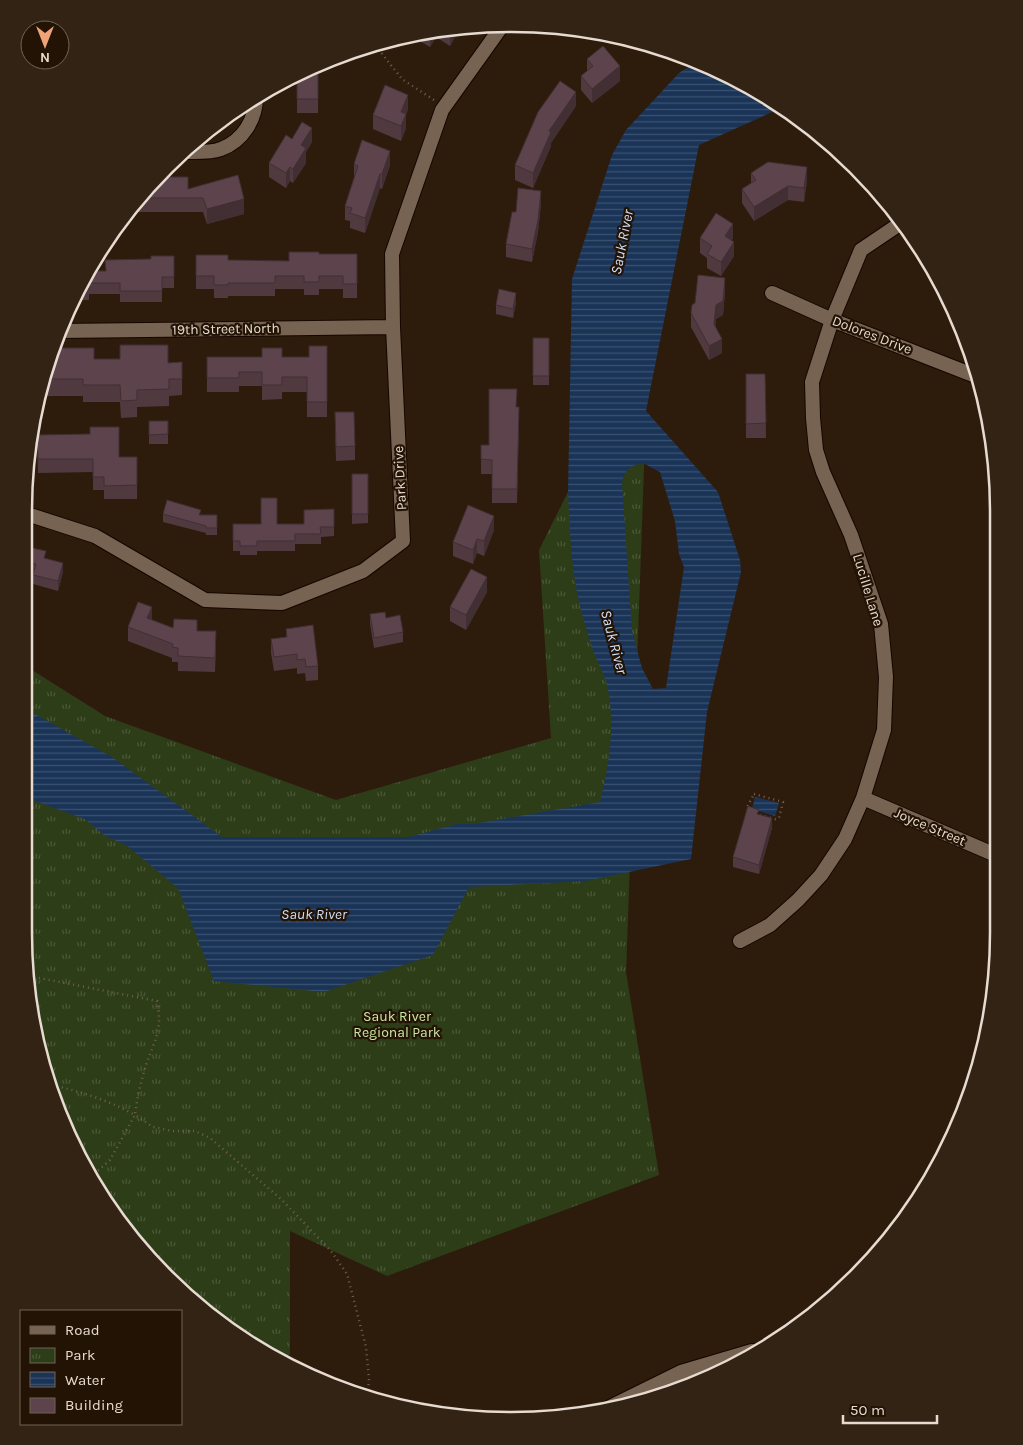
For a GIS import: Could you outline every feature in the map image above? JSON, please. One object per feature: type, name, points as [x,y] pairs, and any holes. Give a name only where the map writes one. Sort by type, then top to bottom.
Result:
[{"type":"street","name":"Park Drive","points":[[32,516],[95,536],[205,600],[282,603],[363,571],[403,541],[393,327],[392,254],[442,110],[497,33]]},
{"type":"street","points":[[196,151],[221,149],[237,140],[249,125],[256,106]]},
{"type":"street","name":"Lucille Lane","points":[[740,942],[770,925],[798,900],[821,875],[845,839],[863,798],[884,730],[886,678],[881,624],[851,535],[823,472],[816,450],[812,382],[832,320],[861,250],[897,227]]},
{"type":"street","name":"Dolores Drive","points":[[772,293],[832,320],[970,374]]},
{"type":"street","name":"19th Street North","points":[[68,331],[393,327]]},
{"type":"street","name":"Joyce Street","points":[[863,798],[990,853]]},
{"type":"street","points":[[630,1397],[681,1372],[737,1355]]},
{"type":"path","points":[[381,51],[402,79],[436,101],[442,110]]},
{"type":"path","points":[[754,794],[783,802],[778,818],[776,819],[746,809],[754,794]]},
{"type":"path","points":[[35,977],[157,1001],[160,1016],[158,1033],[137,1097],[135,1115],[110,1160],[96,1172]]},
{"type":"path","points":[[58,1086],[81,1091],[115,1104],[153,1127],[172,1131],[195,1131],[210,1138],[282,1200],[331,1251],[347,1274],[366,1346],[368,1390]]},
{"type":"green space","name":"Sauk River Regional Park","points":[[646,412],[626,972],[659,1175],[387,1276],[290,1231],[290,1354],[288,1356],[245,1332],[220,1314],[196,1294],[151,1249],[113,1200],[82,1145],[69,1117],[49,1057],[42,1027],[34,965],[32,934],[32,670],[105,716],[336,800],[551,738],[539,550],[572,484]]},
{"type":"water","name":"Sauk River","points":[[689,67],[723,82],[775,111],[699,145],[646,411],[718,492],[740,560],[741,572],[707,712],[691,859],[586,881],[469,887],[433,955],[324,992],[214,981],[178,888],[126,845],[105,836],[85,819],[32,800],[32,712],[112,757],[222,837],[409,837],[456,824],[473,824],[600,802],[609,759],[611,714],[607,685],[591,645],[580,606],[571,550],[568,493],[572,279],[612,155],[626,130],[679,73]],"holes":[[[643,463],[660,472],[675,521],[679,554],[684,567],[666,688],[653,689],[642,668],[632,631],[622,483],[628,469]]]},
{"type":"water","points":[[755,797],[779,803],[775,816],[752,809]]},
{"type":"building","points":[[603,46],[620,66],[592,89],[581,76],[593,66],[587,59]]},
{"type":"building","points":[[318,74],[318,99],[297,99],[297,84]]},
{"type":"building","points":[[560,81],[576,92],[549,131],[551,132],[533,173],[515,165],[538,112]]},
{"type":"building","points":[[385,85],[408,95],[401,112],[406,114],[401,126],[373,115]]},
{"type":"building","points":[[302,122],[312,128],[301,145],[306,148],[293,169],[290,167],[286,173],[269,163],[286,135],[292,139]]},
{"type":"building","points":[[362,140],[390,151],[365,218],[350,213],[352,208],[345,206],[358,166],[354,164]]},
{"type":"building","points":[[768,162],[807,167],[804,188],[788,186],[754,207],[742,189],[756,180],[751,173]]},
{"type":"building","points":[[238,175],[244,199],[207,209],[203,198],[149,198],[169,177],[188,177],[188,189]]},
{"type":"building","points":[[518,188],[541,191],[532,249],[506,244],[512,212],[516,212]]},
{"type":"building","points":[[716,213],[733,224],[725,236],[734,242],[721,262],[707,254],[712,246],[700,238]]},
{"type":"building","points":[[289,252],[357,254],[357,284],[343,284],[343,276],[319,276],[319,282],[304,282],[304,276],[275,276],[275,283],[228,283],[228,285],[214,285],[214,276],[196,276],[196,255],[228,255],[228,260],[289,261]]},
{"type":"building","points":[[151,256],[174,256],[174,277],[162,277],[162,291],[120,291],[120,283],[91,283],[98,271],[106,271],[105,260],[151,259]]},
{"type":"building","points":[[698,275],[725,278],[723,301],[716,305],[714,324],[722,339],[709,346],[691,313],[692,305],[695,303]]},
{"type":"building","points":[[499,289],[516,293],[513,309],[496,305]]},
{"type":"building","points":[[533,338],[549,338],[549,376],[533,376]]},
{"type":"building","points":[[120,345],[168,345],[168,363],[182,362],[182,379],[169,379],[169,389],[137,390],[137,400],[121,401],[120,385],[83,385],[83,379],[52,379],[62,348],[94,348],[94,359],[120,359]]},
{"type":"building","points":[[309,346],[327,346],[327,402],[307,402],[307,377],[282,377],[282,385],[262,385],[262,372],[239,372],[239,378],[207,378],[207,357],[262,357],[262,348],[282,348],[282,357],[309,357]]},
{"type":"building","points":[[746,374],[765,374],[766,423],[746,424]]},
{"type":"building","points":[[489,389],[517,389],[516,407],[519,407],[517,489],[492,489],[492,460],[481,459],[481,445],[489,445]]},
{"type":"building","points":[[335,412],[354,412],[355,446],[336,447]]},
{"type":"building","points":[[149,421],[168,421],[168,434],[149,435]]},
{"type":"building","points":[[90,427],[119,427],[119,457],[137,457],[137,485],[104,486],[104,477],[93,477],[93,459],[38,459],[39,435],[90,434]]},
{"type":"building","points":[[352,474],[368,474],[368,514],[352,514]]},
{"type":"building","points":[[261,498],[277,498],[277,524],[304,524],[304,510],[334,509],[334,527],[320,527],[321,534],[295,534],[295,541],[257,541],[257,546],[240,546],[240,541],[233,541],[233,524],[261,524]]},
{"type":"building","points":[[167,500],[201,510],[199,515],[217,515],[217,528],[206,528],[206,526],[163,514]]},
{"type":"building","points":[[468,505],[494,516],[484,541],[477,539],[473,550],[453,542]]},
{"type":"building","points":[[32,548],[46,551],[44,558],[63,563],[58,581],[33,575],[36,564],[32,563]]},
{"type":"building","points":[[471,569],[487,577],[466,615],[450,607]]},
{"type":"building","points":[[138,602],[152,607],[147,618],[173,628],[174,619],[197,620],[197,631],[216,631],[215,658],[178,656],[178,648],[172,647],[173,644],[128,627]]},
{"type":"building","points":[[385,612],[386,618],[400,615],[403,632],[374,638],[370,614]]},
{"type":"building","points":[[313,625],[318,666],[306,667],[305,659],[297,660],[297,654],[274,657],[271,639],[287,637],[286,629]]},
{"type":"building","points":[[748,806],[759,810],[757,814],[772,818],[759,865],[733,857]]}]
